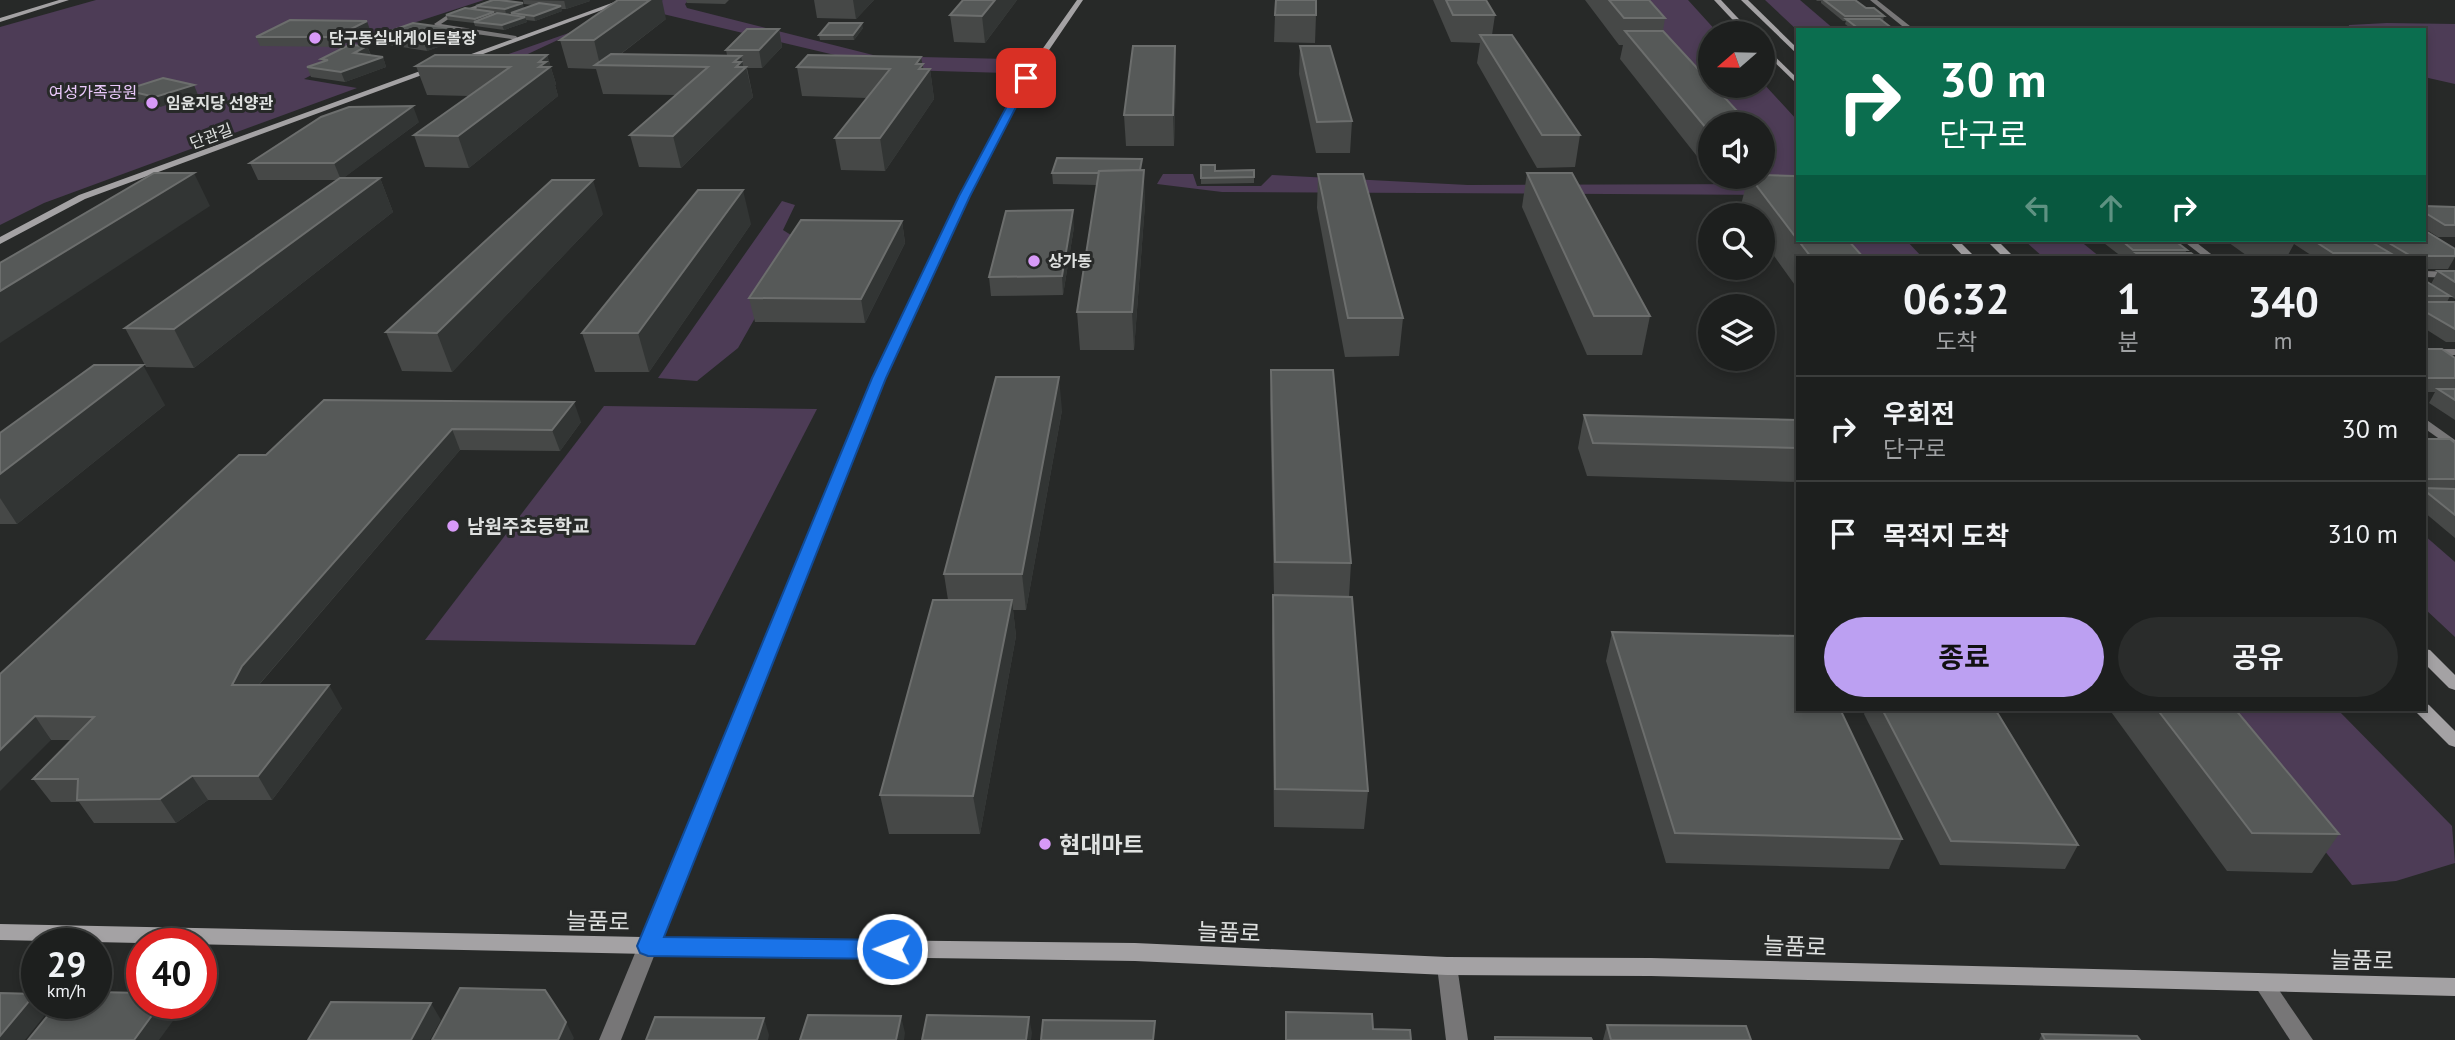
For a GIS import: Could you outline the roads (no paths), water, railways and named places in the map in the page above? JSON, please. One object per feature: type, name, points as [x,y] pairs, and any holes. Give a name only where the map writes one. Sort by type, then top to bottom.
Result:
[{"type":"street","points":[[0,20],[66,0]]},
{"type":"street","name":"단관길","points":[[498,0],[448,17],[437,24],[440,27],[516,38]]},
{"type":"street","name":"단관길","points":[[0,241],[82,197],[626,0]]},
{"type":"street","points":[[610,1040],[879,378],[965,196],[1026,78],[1080,0]]},
{"type":"street","points":[[1717,0],[1737,21]]},
{"type":"street","points":[[1744,0],[1796,51]]},
{"type":"street","points":[[1872,0],[1909,28]]},
{"type":"street","points":[[1775,60],[1796,81]]},
{"type":"street","points":[[1955,242],[1969,256]]},
{"type":"street","points":[[1993,242],[2009,256]]},
{"type":"street","points":[[2190,242],[2209,256]]},
{"type":"street","points":[[2426,274],[2455,275]]},
{"type":"street","points":[[2426,352],[2455,352]]},
{"type":"street","points":[[2426,424],[2455,446]]},
{"type":"street","points":[[2426,656],[2455,684]]},
{"type":"street","points":[[2425,711],[2455,741]]},
{"type":"street","name":"늘품로","points":[[0,932],[648,946],[1135,952],[1447,966],[1651,967],[2455,986]]},
{"type":"street","points":[[1447,966],[1457,1040]]},
{"type":"street","points":[[2263,983],[2302,1040]]},
{"type":"place","name":"단구동실내게이트볼장","points":[[315,38]]},
{"type":"place","name":"임윤지당 선양관","points":[[152,103]]},
{"type":"place","name":"상가동","points":[[1034,261]]},
{"type":"place","name":"남원주초등학교","points":[[453,526]]},
{"type":"place","name":"현대마트","points":[[1045,844]]},
{"type":"park label","name":"여성가족공원","points":[[93,92]]}]
